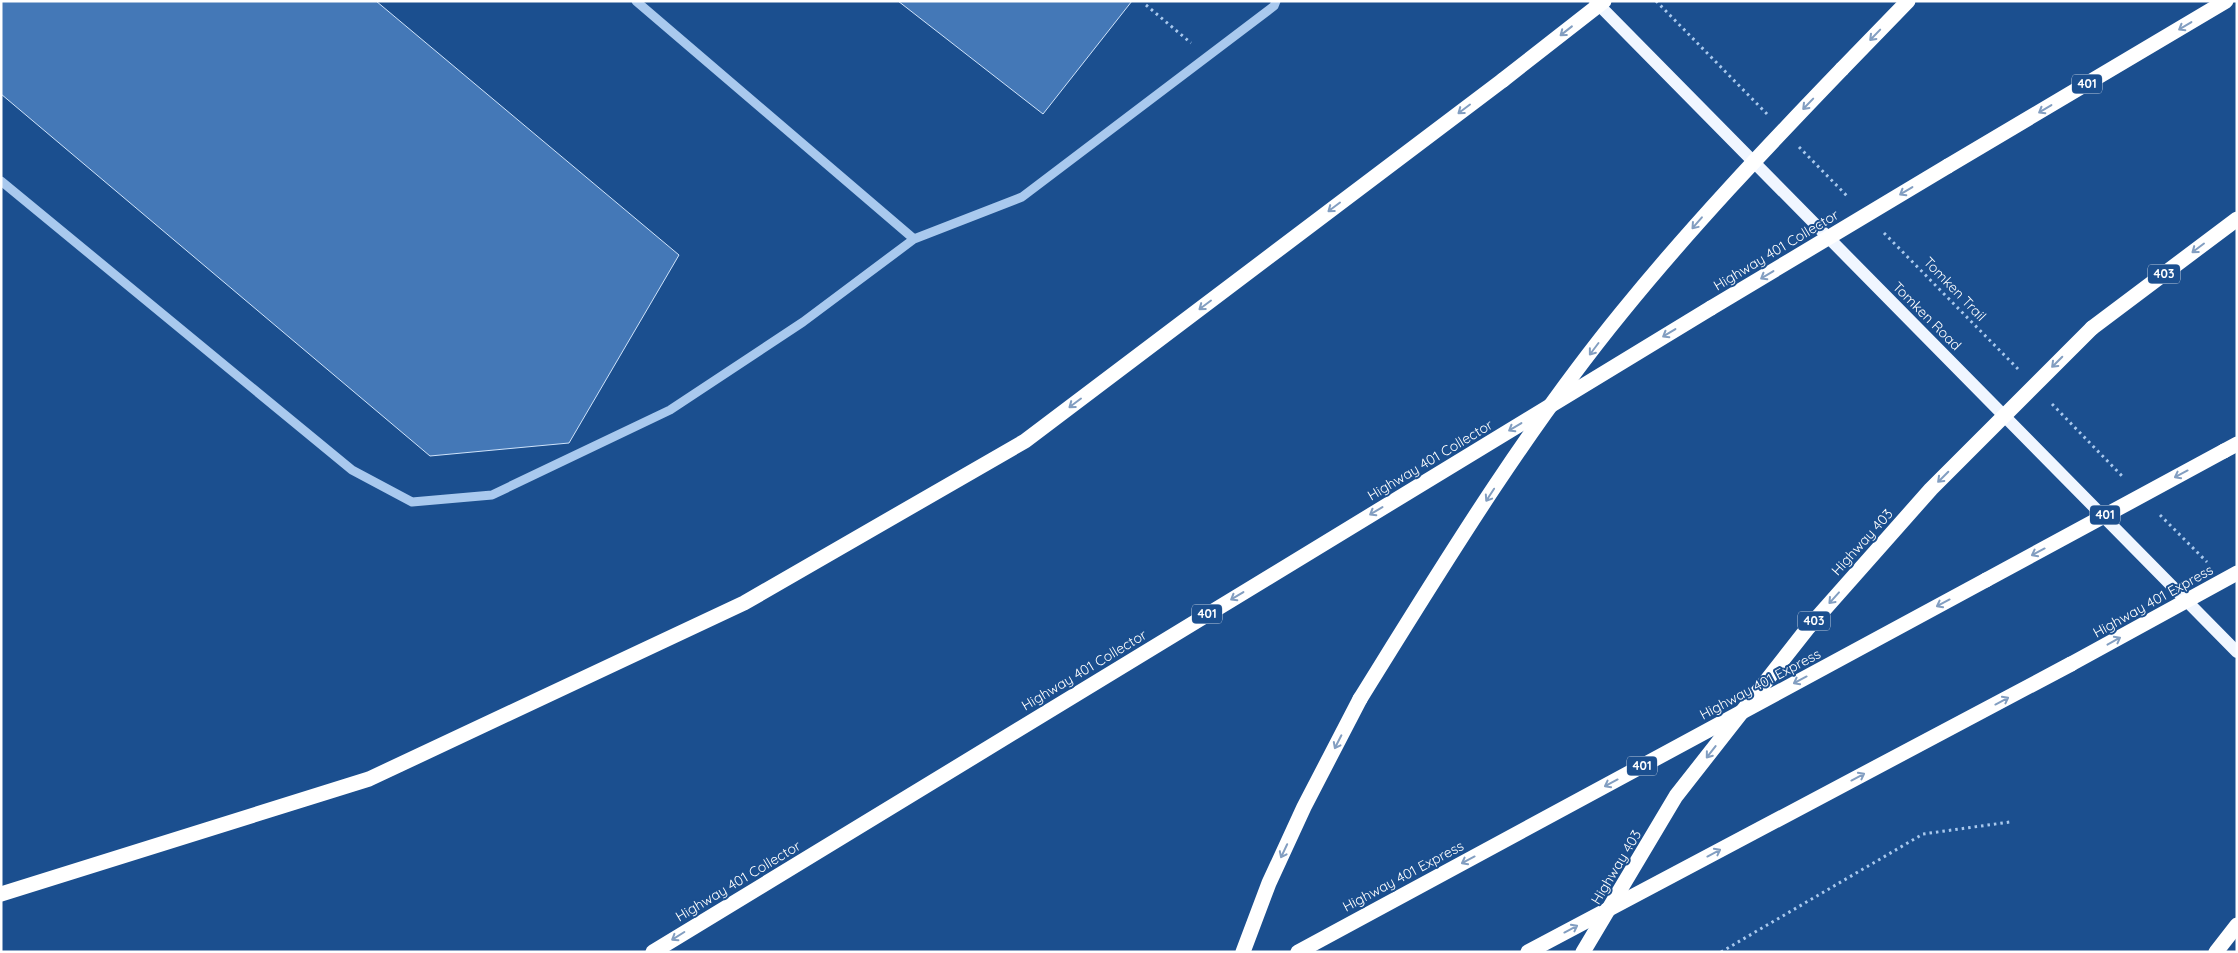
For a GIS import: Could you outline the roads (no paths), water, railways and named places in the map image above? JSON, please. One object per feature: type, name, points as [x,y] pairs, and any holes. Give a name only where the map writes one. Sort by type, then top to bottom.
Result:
[{"type":"highway","points":[[1,894],[369,778],[744,603],[1025,441],[1503,80],[1604,1]]},
{"type":"highway","points":[[1242,952],[1269,883],[1304,807],[1360,699],[1417,606],[1527,439],[1621,312],[1725,191],[1908,1]]},
{"type":"highway","name":"Highway 401 Collector","points":[[653,952],[1710,308],[2226,1]]},
{"type":"highway","name":"Highway 403","points":[[1584,952],[1676,796],[1807,628],[1931,489],[2092,328],[2237,219]]},
{"type":"highway","name":"Highway 401 Express","points":[[1298,952],[2230,448]]},
{"type":"highway","name":"Highway 401 Express","points":[[1528,952],[2071,664],[2237,573]]},
{"type":"highway","points":[[2216,952],[2237,925]]},
{"type":"main road","name":"Tomken Road","points":[[1595,1],[2237,652]]},
{"type":"lane","points":[[636,1],[914,239]]},
{"type":"lane","points":[[1,181],[352,470],[412,502],[492,495],[670,410],[802,322],[914,239],[1022,197],[1274,6],[1276,1]]}]
